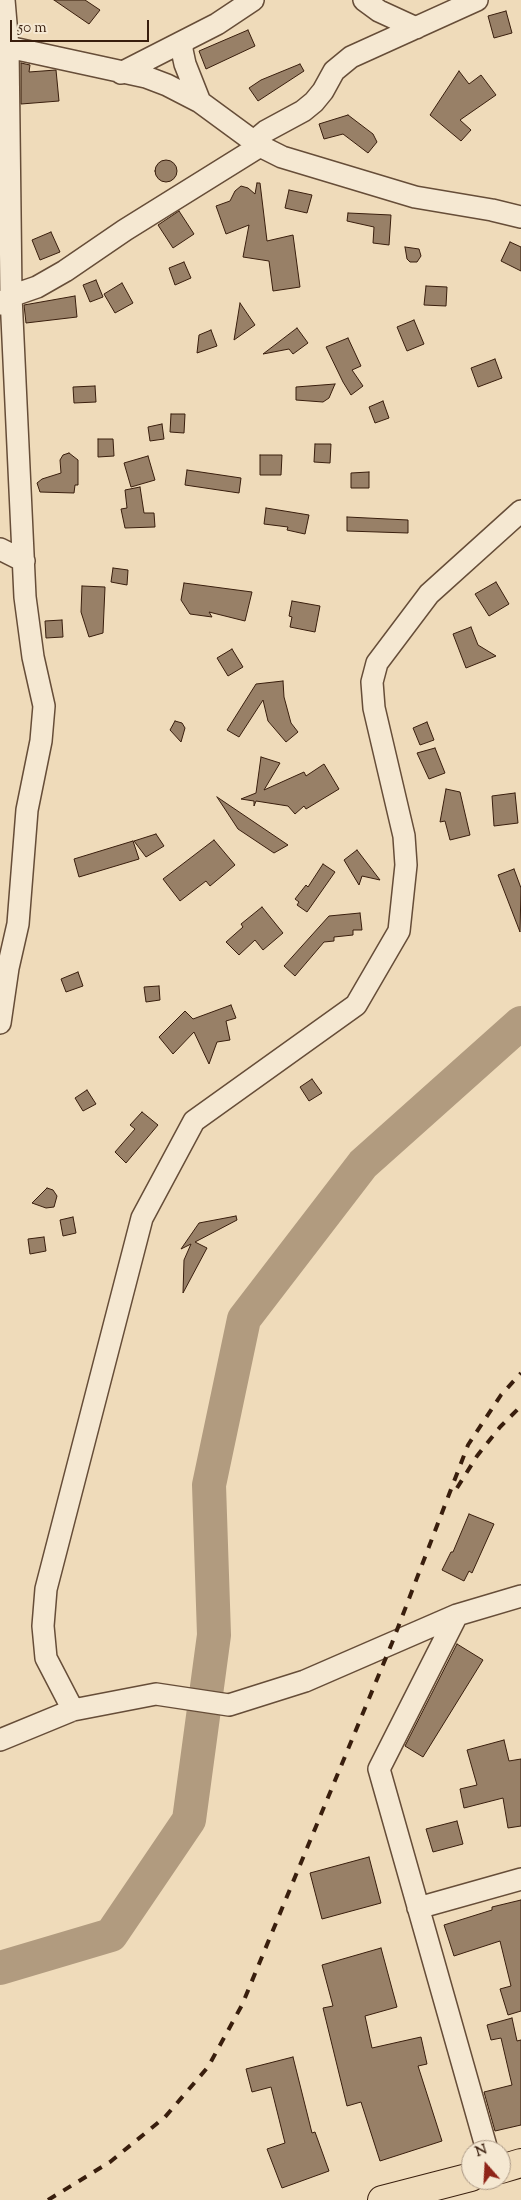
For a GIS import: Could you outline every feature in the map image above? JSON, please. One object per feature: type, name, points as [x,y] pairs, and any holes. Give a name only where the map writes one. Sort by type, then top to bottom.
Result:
[{"type":"highway","points":[[382,2200],[461,2180]]},
{"type":"street","points":[[0,1024],[8,968],[18,924],[27,810],[41,742],[44,706],[33,657],[25,597],[15,363],[6,300],[8,46],[4,0]]},
{"type":"street","points":[[121,73],[217,24],[254,0]]},
{"type":"street","points":[[364,0],[379,10],[416,28]]},
{"type":"street","points":[[6,300],[37,288],[65,272],[125,230],[257,144],[266,131],[303,111],[314,102],[323,91],[334,71],[351,57],[477,0]]},
{"type":"street","points":[[183,42],[182,50],[185,64],[200,102]]},
{"type":"street","points":[[8,46],[121,73],[146,77],[167,85],[200,102],[257,144],[282,157],[415,197],[492,210],[521,217]]},
{"type":"street","points":[[0,343],[15,363]]},
{"type":"street","points":[[73,1710],[46,1658],[43,1626],[46,1589],[142,1218],[194,1121],[356,1005],[399,931],[406,865],[404,836],[374,708],[372,682],[377,663],[430,594],[521,511]]},
{"type":"street","points":[[0,549],[24,561]]},
{"type":"street","points":[[0,1740],[73,1710],[156,1694],[229,1705],[305,1681],[457,1614],[521,1596]]},
{"type":"street","points":[[457,1614],[378,1770],[484,2140]]},
{"type":"street","points":[[418,1908],[521,1879]]},
{"type":"building","points":[[54,0],[85,0],[100,10],[89,24]]},
{"type":"building","points":[[506,11],[512,33],[494,38],[488,16]]},
{"type":"building","points":[[248,30],[255,46],[206,69],[199,51]]},
{"type":"building","points":[[21,63],[30,65],[29,72],[56,70],[59,101],[21,104]]},
{"type":"building","points":[[300,64],[304,71],[258,101],[249,88],[261,80]]},
{"type":"building","points":[[459,71],[469,84],[481,75],[496,95],[460,120],[471,130],[461,141],[430,115]]},
{"type":"building","points":[[348,115],[373,134],[377,142],[368,153],[343,134],[324,139],[319,124]]},
{"type":"building","points":[[166,160],[174,163],[177,171],[174,179],[166,182],[158,179],[155,171],[158,163]]},
{"type":"building","points":[[257,183],[260,183],[267,241],[293,235],[300,287],[273,291],[269,261],[243,257],[249,225],[226,234],[216,206],[230,201],[235,191],[241,186],[248,188],[255,194]]},
{"type":"building","points":[[289,190],[312,195],[307,213],[285,208]]},
{"type":"building","points":[[179,211],[194,234],[173,248],[158,225]]},
{"type":"building","points":[[348,213],[391,215],[389,245],[373,243],[374,227],[347,221]]},
{"type":"building","points":[[51,232],[60,252],[40,260],[32,240]]},
{"type":"building","points":[[510,242],[521,247],[521,271],[501,261]]},
{"type":"building","points":[[405,247],[419,249],[421,256],[417,262],[410,262],[407,259]]},
{"type":"building","points":[[184,262],[191,278],[175,285],[169,268]]},
{"type":"building","points":[[96,280],[103,297],[90,302],[83,285]]},
{"type":"building","points":[[122,283],[133,303],[115,313],[104,294]]},
{"type":"building","points":[[426,286],[447,287],[446,306],[424,305]]},
{"type":"building","points":[[75,296],[77,317],[26,323],[24,305]]},
{"type":"building","points":[[240,303],[255,325],[234,340]]},
{"type":"building","points":[[414,320],[424,344],[407,351],[397,327]]},
{"type":"building","points":[[297,328],[308,343],[293,354],[289,349],[263,354]]},
{"type":"building","points":[[211,330],[217,346],[197,353],[199,335]]},
{"type":"building","points":[[348,338],[361,366],[352,370],[363,386],[351,395],[326,347]]},
{"type":"building","points":[[495,359],[502,378],[478,387],[471,368]]},
{"type":"building","points":[[335,384],[329,398],[323,402],[296,400],[296,387]]},
{"type":"building","points":[[95,386],[96,402],[74,403],[73,387]]},
{"type":"building","points":[[383,401],[389,418],[375,423],[369,407]]},
{"type":"building","points":[[171,414],[185,414],[184,433],[170,432]]},
{"type":"building","points":[[162,424],[164,439],[150,441],[148,427]]},
{"type":"building","points":[[98,439],[113,439],[114,456],[98,457]]},
{"type":"building","points":[[315,444],[331,444],[330,463],[314,462]]},
{"type":"building","points":[[69,453],[78,460],[78,485],[75,485],[74,493],[40,492],[37,483],[42,479],[61,473],[60,460],[63,455]]},
{"type":"building","points":[[260,455],[282,455],[281,475],[260,475]]},
{"type":"building","points":[[148,456],[155,480],[131,487],[124,463]]},
{"type":"building","points":[[187,470],[241,478],[239,493],[185,485]]},
{"type":"building","points":[[369,472],[369,488],[351,488],[351,473]]},
{"type":"building","points":[[140,487],[144,513],[154,513],[155,527],[125,528],[121,509],[127,508],[125,490]]},
{"type":"building","points":[[266,508],[309,515],[305,534],[287,530],[288,527],[264,524]]},
{"type":"building","points":[[347,517],[408,520],[408,533],[347,531]]},
{"type":"building","points":[[113,568],[128,570],[127,585],[111,582]]},
{"type":"building","points":[[496,582],[509,604],[489,616],[475,594]]},
{"type":"building","points":[[184,583],[252,592],[245,621],[209,612],[212,617],[190,614],[181,600]]},
{"type":"building","points":[[82,586],[105,587],[103,633],[89,637],[81,612]]},
{"type":"building","points":[[292,601],[320,606],[315,632],[290,627],[292,617],[289,616]]},
{"type":"building","points":[[62,620],[63,637],[46,638],[45,621]]},
{"type":"building","points":[[471,627],[478,645],[496,656],[466,668],[453,634]]},
{"type":"building","points":[[232,649],[243,667],[228,676],[217,658]]},
{"type":"building","points":[[283,681],[284,697],[291,723],[298,732],[286,742],[268,721],[263,700],[239,737],[227,730],[256,684]]},
{"type":"building","points":[[175,721],[182,723],[185,728],[181,742],[170,730]]},
{"type":"building","points":[[427,722],[434,740],[420,745],[413,728]]},
{"type":"building","points":[[435,748],[445,773],[429,779],[417,753]]},
{"type":"building","points":[[261,757],[280,763],[264,790],[304,772],[306,776],[324,764],[339,789],[306,809],[304,806],[295,814],[288,806],[256,801],[254,806],[254,801],[241,799],[256,793]]},
{"type":"building","points":[[446,789],[460,792],[470,835],[450,840],[445,821],[440,822]]},
{"type":"building","points":[[515,793],[518,823],[494,826],[492,796]]},
{"type":"building","points":[[217,797],[288,845],[274,853],[238,829]]},
{"type":"building","points":[[156,834],[164,846],[146,857],[134,841]]},
{"type":"building","points":[[214,840],[235,865],[210,886],[206,881],[180,901],[163,879]]},
{"type":"building","points":[[133,841],[139,859],[79,877],[74,859]]},
{"type":"building","points":[[357,850],[380,880],[362,876],[359,885],[344,860]]},
{"type":"building","points":[[323,864],[335,872],[307,912],[297,905],[299,902],[295,899],[306,885],[308,887]]},
{"type":"building","points":[[514,869],[521,888],[520,932],[498,875]]},
{"type":"building","points":[[262,907],[283,933],[263,950],[255,940],[239,955],[226,942],[243,927],[241,924]]},
{"type":"building","points":[[360,913],[362,930],[353,930],[353,935],[334,937],[334,941],[324,942],[295,976],[284,966],[329,916]]},
{"type":"building","points":[[78,972],[83,986],[66,992],[61,979]]},
{"type":"building","points":[[159,986],[160,1000],[146,1002],[144,987]]},
{"type":"building","points":[[231,1005],[236,1018],[226,1021],[230,1040],[217,1042],[209,1064],[194,1032],[173,1054],[159,1037],[185,1011],[193,1019]]},
{"type":"building","points":[[312,1079],[322,1093],[309,1101],[300,1087]]},
{"type":"building","points":[[87,1090],[96,1104],[83,1111],[75,1098]]},
{"type":"building","points":[[142,1112],[158,1125],[126,1163],[115,1152],[135,1129],[130,1125]]},
{"type":"building","points":[[47,1188],[53,1190],[57,1196],[54,1207],[46,1208],[32,1203]]},
{"type":"building","points":[[236,1216],[237,1220],[195,1242],[207,1248],[183,1293],[184,1260],[191,1244],[181,1249],[199,1223]]},
{"type":"building","points":[[73,1217],[76,1233],[63,1236],[60,1220]]},
{"type":"building","points":[[44,1237],[46,1251],[30,1254],[28,1239]]},
{"type":"building","points":[[469,1514],[494,1524],[472,1573],[469,1571],[464,1581],[442,1570],[451,1552],[453,1552]]},
{"type":"building","points":[[457,1644],[483,1660],[423,1757],[405,1746]]},
{"type":"building","points":[[504,1740],[509,1761],[521,1759],[521,1826],[508,1828],[503,1798],[464,1808],[460,1789],[477,1785],[467,1750]]},
{"type":"building","points":[[457,1821],[463,1844],[433,1852],[426,1829]]},
{"type":"building","points":[[369,1857],[381,1903],[322,1919],[310,1873]]},
{"type":"building","points":[[521,1900],[521,2011],[508,2015],[500,1989],[511,1986],[500,1941],[454,1956],[444,1925],[492,1910],[492,1907]]},
{"type":"building","points":[[381,1948],[397,2007],[365,2016],[372,2048],[421,2037],[427,2064],[418,2066],[442,2141],[380,2161],[361,2102],[347,2106],[323,2008],[333,2006],[322,1965]]},
{"type":"building","points":[[512,2018],[517,2041],[521,2040],[521,2125],[495,2131],[484,2092],[512,2085],[501,2038],[491,2040],[487,2025]]},
{"type":"building","points":[[293,2057],[312,2133],[315,2132],[329,2171],[282,2188],[267,2149],[285,2143],[271,2087],[252,2092],[246,2069]]},
{"type":"waterway","points":[[0,1968],[111,1935],[189,1820],[214,1635],[209,1485],[244,1319],[363,1164],[521,1023]]},
{"type":"railway","points":[[48,2200],[110,2162],[165,2117],[208,2067],[242,2005],[392,1643],[468,1445],[501,1395],[521,1373]]},
{"type":"railway","points":[[457,1488],[477,1456],[500,1427],[521,1406]]}]
